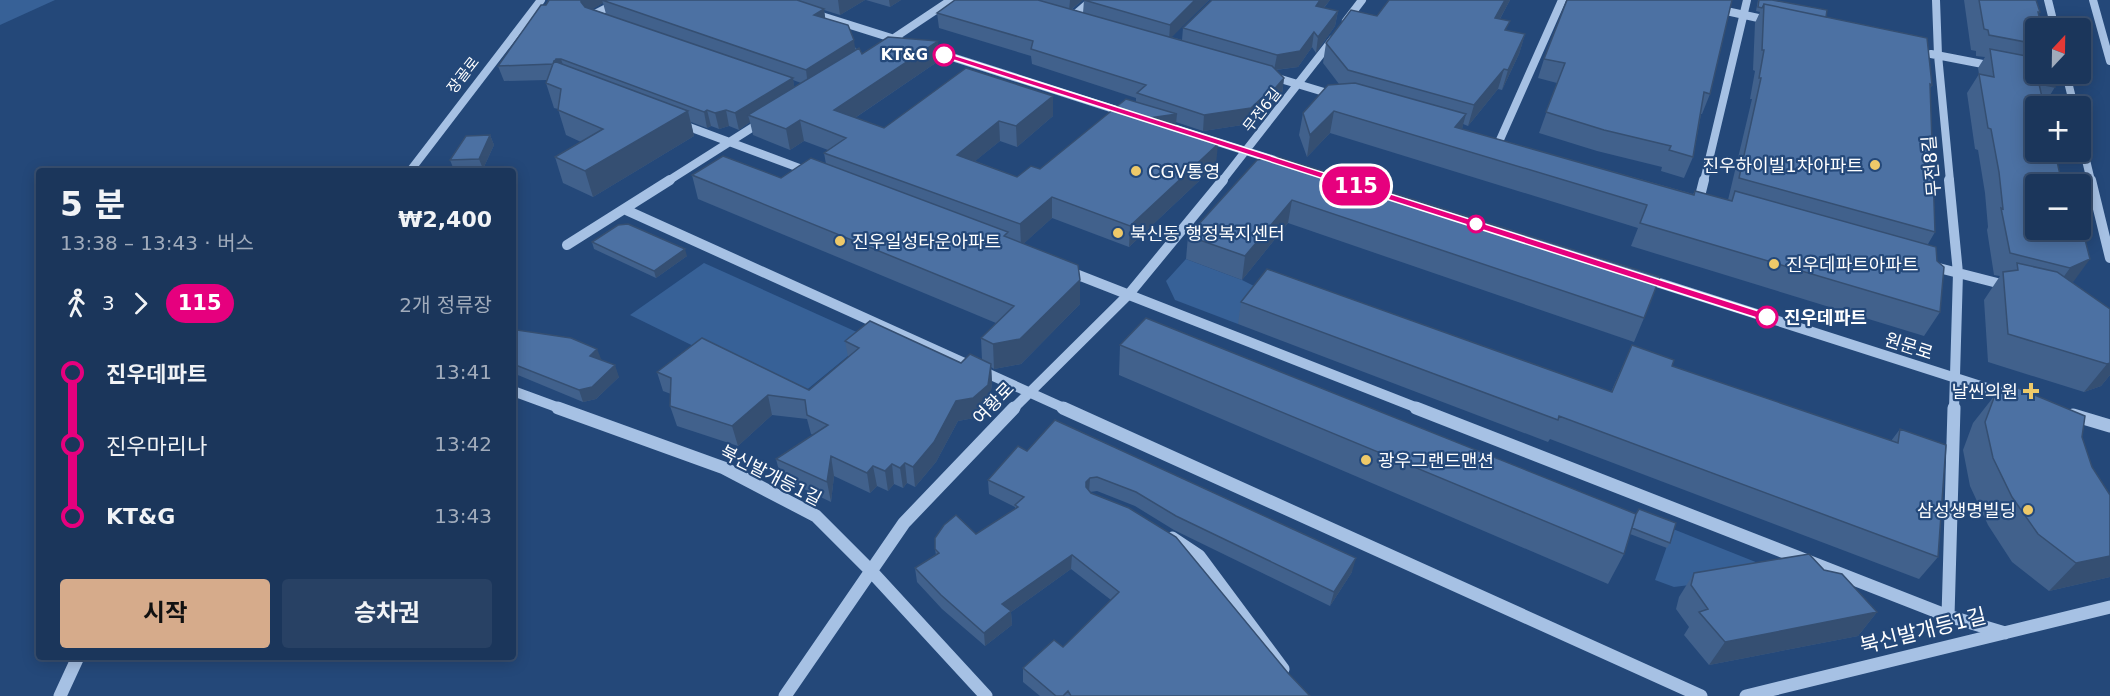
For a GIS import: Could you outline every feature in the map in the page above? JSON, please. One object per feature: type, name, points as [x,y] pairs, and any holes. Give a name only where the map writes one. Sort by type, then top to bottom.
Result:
[{"type":"street","name":"장골로","points":[[412,168],[542,0]]},
{"type":"street","points":[[602,20],[591,16],[622,0]]},
{"type":"street","points":[[885,45],[951,0]]},
{"type":"street","points":[[1071,18],[1092,0]]},
{"type":"street","name":"무전6길","points":[[1247,151],[1362,0]]},
{"type":"street","points":[[1499,142],[1562,0]]},
{"type":"street","points":[[1699,200],[1747,0]]},
{"type":"street","name":"무전8길","points":[[1936,0],[1938,55],[1958,273],[1948,616]]},
{"type":"street","points":[[2048,0],[2052,18]]},
{"type":"street","points":[[2092,0],[2110,61]]},
{"type":"street","points":[[1712,8],[1777,22]]},
{"type":"street","points":[[806,11],[1134,115]]},
{"type":"street","points":[[1061,15],[1082,21]]},
{"type":"street","points":[[1919,51],[1997,66]]},
{"type":"street","name":"무전6길","points":[[1266,75],[1299,85]]},
{"type":"street","points":[[1299,85],[1344,98]]},
{"type":"street","points":[[567,245],[626,210],[769,117]]},
{"type":"street","points":[[675,122],[819,176]]},
{"type":"street","points":[[1157,122],[1292,165]]},
{"type":"street","points":[[1488,139],[1510,145]]},
{"type":"street","name":"여황로","points":[[785,696],[904,523],[1030,391],[1129,294],[1247,151]]},
{"type":"street","points":[[2087,162],[2110,258]]},
{"type":"street","points":[[1688,196],[1710,203]]},
{"type":"street","points":[[626,210],[1701,696]]},
{"type":"street","points":[[1924,264],[2023,290]]},
{"type":"street","points":[[1052,265],[1948,616],[2005,633]]},
{"type":"street","name":"원문로","points":[[1629,273],[2022,399]]},
{"type":"street","name":"북신발개등1길","points":[[516,392],[724,468],[816,516],[871,571],[986,696]]},
{"type":"street","points":[[2066,412],[2110,426]]},
{"type":"street","points":[[1158,529],[1199,556],[1290,677]]},
{"type":"street","name":"북신발개등1길","points":[[1746,696],[2110,607]]},
{"type":"street","points":[[60,696],[77,660]]},
{"type":"shaded area","points":[[0,0],[55,0],[0,25]]},
{"type":"shaded area","points":[[1186,259],[1242,280],[1264,291],[1238,324],[1175,300],[1166,281]]},
{"type":"shaded area","points":[[704,263],[870,338],[798,397],[630,315]]},
{"type":"shaded area","points":[[1673,529],[1783,573],[1674,587],[1655,580]]},
{"type":"building","points":[[549,0],[581,0],[585,7],[793,78],[735,113],[726,110],[715,113],[707,110],[704,112],[561,59],[556,59],[553,64],[498,66],[541,5],[546,5]]},
{"type":"building","points":[[602,0],[797,0],[824,9],[814,15],[848,25],[854,40],[806,70]]},
{"type":"building","points":[[955,0],[1038,0],[1272,66],[1284,78],[1271,93],[1268,92],[1251,108],[1204,115],[1137,93],[1146,85],[1031,49],[1033,41],[937,13]]},
{"type":"building","points":[[1084,0],[1195,0],[1170,25]]},
{"type":"building","points":[[1212,0],[1320,0],[1316,6],[1338,11],[1318,37],[1314,32],[1300,51],[1277,55],[1183,28]]},
{"type":"building","points":[[1389,0],[1505,0],[1495,18],[1510,21],[1505,30],[1525,34],[1508,70],[1504,69],[1474,105],[1348,70],[1326,43],[1351,10],[1377,16]]},
{"type":"building","points":[[1567,0],[1732,0],[1710,94],[1704,92],[1693,157],[1669,150],[1671,146],[1604,130],[1546,112],[1565,63],[1544,59]]},
{"type":"building","points":[[1759,0],[1772,0],[1827,10],[1826,17],[1764,4],[1762,8],[1758,7]]},
{"type":"building","points":[[1979,0],[2036,0],[2040,18],[2025,18],[2025,42],[1989,35],[1988,30],[1984,29]]},
{"type":"building","points":[[1764,4],[1927,38],[1932,85],[1930,84],[1935,232],[1739,178],[1761,78],[1759,78],[1764,50],[1762,50]]},
{"type":"building","points":[[888,37],[938,41],[834,110],[884,128],[966,68],[1053,96],[1016,126],[999,121],[957,155],[1017,177],[1031,166],[1040,169],[1126,99],[1177,114],[1142,119],[1218,144],[1130,226],[1052,197],[1020,224],[824,153],[846,138],[800,120],[786,129],[748,115],[859,48],[862,54]]},
{"type":"building","points":[[1990,49],[2025,56],[2025,84],[2039,84],[2042,96],[2025,96],[2025,162],[2057,162],[2060,174],[2025,174],[2025,240],[2085,240],[2090,259],[2070,268],[2010,253],[2001,208],[2003,209],[1999,172],[1991,129],[1988,128],[1979,74],[1994,77]]},
{"type":"building","points":[[554,61],[688,111],[585,171],[555,157],[603,129],[558,110],[561,89],[546,83]]},
{"type":"building","points":[[1355,83],[1466,114],[1455,127],[1694,195],[1695,191],[1732,201],[1735,191],[1936,247],[1937,261],[1944,267],[1940,312],[1640,223],[1647,205],[1334,111],[1310,135],[1303,113],[1328,85]]},
{"type":"building","points":[[2039,84],[2054,84],[2055,87]]},
{"type":"building","points":[[490,135],[479,159],[450,160],[466,136]]},
{"type":"building","points":[[723,156],[781,178],[811,158],[1008,232],[1004,236],[1078,265],[1080,280],[1020,339],[993,344],[981,338],[1014,306],[692,175]]},
{"type":"building","points":[[1278,157],[1660,277],[1644,318],[1292,200],[1245,256],[1188,236],[1257,160]]},
{"type":"building","points":[[628,224],[685,249],[654,271],[592,242],[618,225]]},
{"type":"building","points":[[2017,263],[2057,272],[2110,309],[2110,363],[2008,334],[2003,272],[2018,270]]},
{"type":"building","points":[[1267,269],[1612,392],[1632,345],[1674,360],[1672,366],[1898,443],[1900,429],[1946,445],[1938,557],[1559,416],[1558,420],[1241,302]]},
{"type":"building","points":[[1146,318],[1636,514],[1624,554],[1120,345]]},
{"type":"building","points":[[870,321],[961,363],[970,354],[991,364],[988,385],[973,398],[956,401],[934,442],[913,467],[905,463],[900,468],[892,464],[885,471],[873,466],[867,473],[831,456],[827,482],[776,459],[828,425],[807,415],[805,400],[768,395],[732,426],[670,406],[671,378],[657,372],[702,338],[809,390],[859,348],[845,341]]},
{"type":"building","points":[[516,330],[571,338],[597,349],[590,356],[615,365],[592,387],[579,390],[516,365]]},
{"type":"building","points":[[2018,388],[2085,416],[2082,437],[2092,467],[2110,495],[2110,556],[2076,563],[2038,534],[2012,497],[1993,458],[1985,422],[1995,395]]},
{"type":"building","points":[[1055,420],[1356,558],[1334,592],[1176,516],[1136,492],[1097,477],[1090,478],[1086,482],[1086,487],[1091,493],[1129,508],[1176,537],[1288,673],[1310,696],[1071,696],[1068,691],[1063,696],[1056,696],[1023,668],[1054,640],[1063,647],[1119,592],[1072,555],[1002,604],[1011,611],[984,633],[941,595],[915,568],[939,553],[935,549],[935,538],[944,525],[956,515],[976,534],[1018,507],[1015,505],[1024,497],[988,480],[1018,446],[1027,451]]},
{"type":"building","points":[[1639,509],[1676,523],[1670,543],[1632,528]]},
{"type":"building","points":[[1809,554],[1824,570],[1842,574],[1877,612],[1725,642],[1699,612],[1708,609],[1691,585],[1694,573]]},
{"type":"bus line","name":"115","points":[[944,55],[1767,317]]},
{"type":"place","name":"KT&G","points":[[944,55]]},
{"type":"place","name":"진우하이빌1차아파트","points":[[1875,165]]},
{"type":"place","name":"CGV통영","points":[[1136,171]]},
{"type":"place","name":"북신동 행정복지센터","points":[[1118,233]]},
{"type":"place","name":"진우일성타운아파트","points":[[840,241]]},
{"type":"place","name":"진우데파트아파트","points":[[1774,264]]},
{"type":"place","name":"진우데파트","points":[[1767,317]]},
{"type":"place","name":"날씬의원","points":[[2031,391]]},
{"type":"place","name":"광우그랜드맨션","points":[[1366,460]]},
{"type":"place","name":"삼성생명빌딩","points":[[2028,510]]}]
